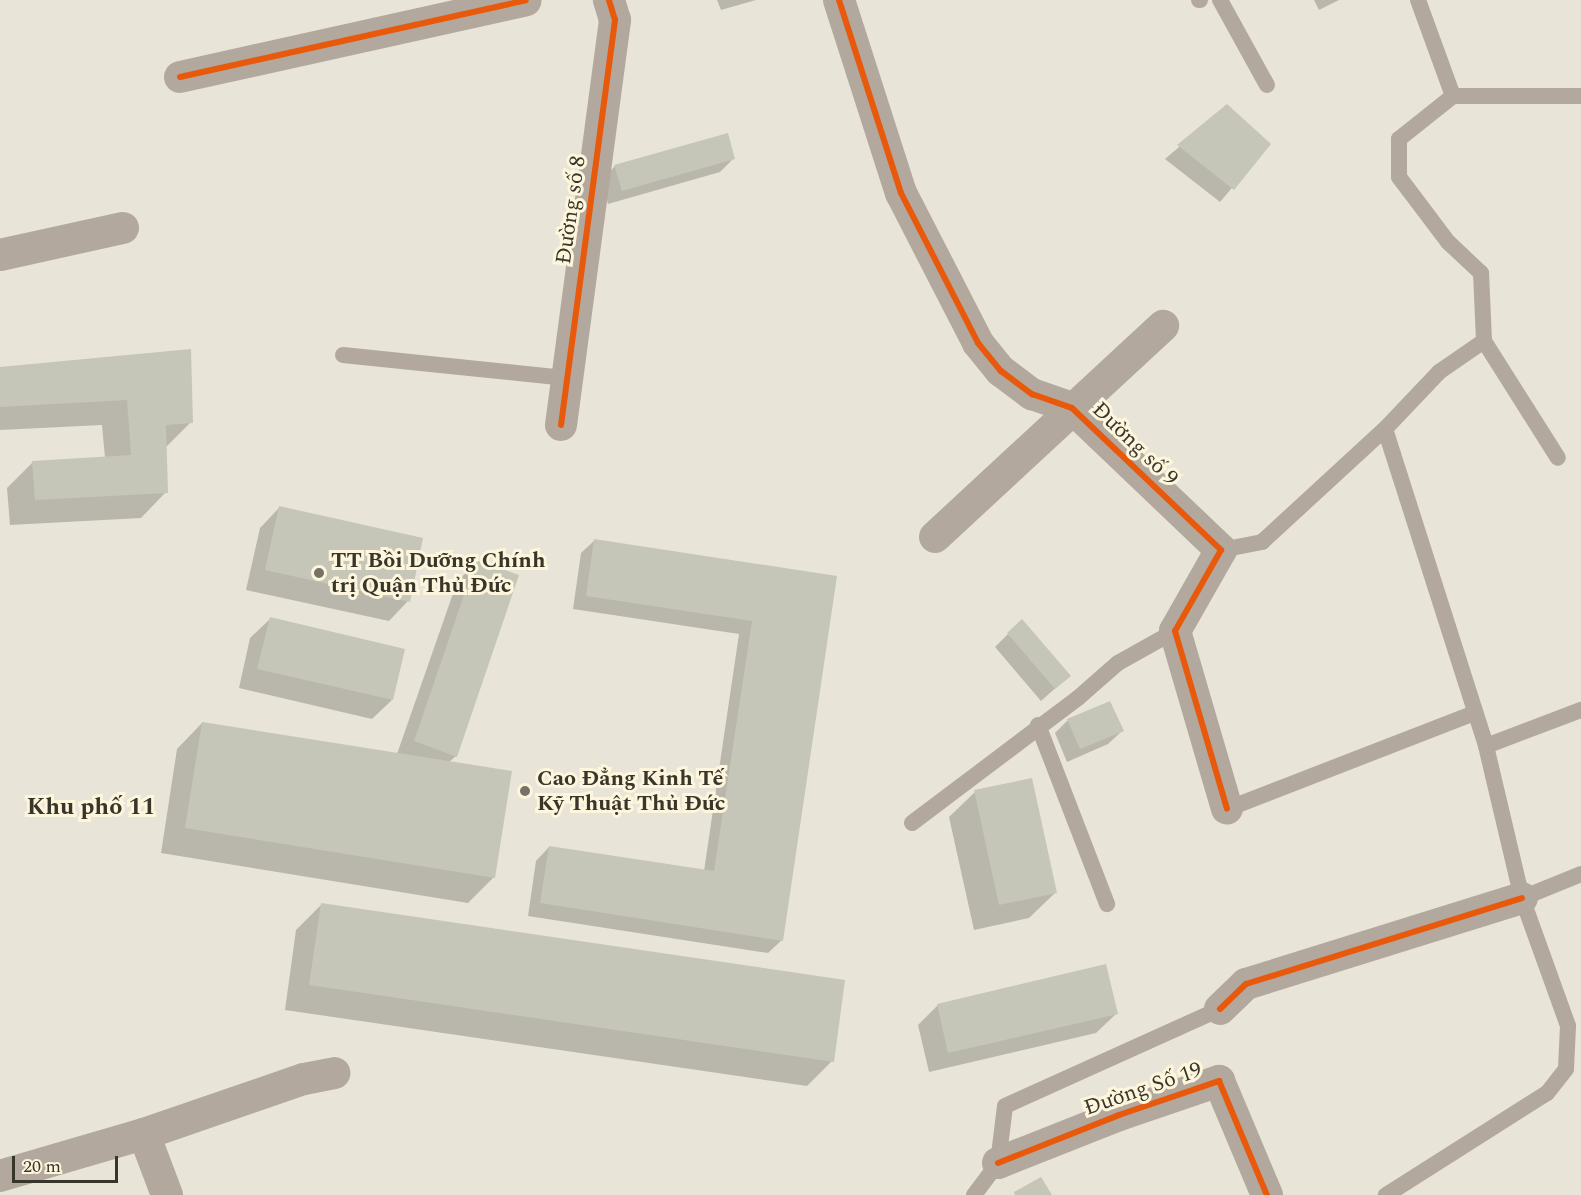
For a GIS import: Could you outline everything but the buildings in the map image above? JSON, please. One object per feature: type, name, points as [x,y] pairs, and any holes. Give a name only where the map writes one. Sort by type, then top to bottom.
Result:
[{"type":"street","points":[[180,77],[526,0]]},
{"type":"street","name":"Đường số 8","points":[[561,425],[615,20],[609,0]]},
{"type":"street","name":"Đường số 9","points":[[839,0],[901,193],[978,342],[1001,371],[1032,394],[1072,408],[1221,550]]},
{"type":"street","points":[[0,255],[123,228]]},
{"type":"street","points":[[936,537],[1072,408],[1163,326]]},
{"type":"street","points":[[1221,550],[1175,631],[1227,809]]},
{"type":"street","points":[[1220,1009],[1246,984],[1522,898]]},
{"type":"street","points":[[0,1176],[144,1134],[304,1079],[334,1073]]},
{"type":"street","name":"Đường Số 19","points":[[998,1163],[1119,1115],[1219,1081],[1267,1195]]},
{"type":"street","points":[[144,1134],[167,1195]]},
{"type":"lane","points":[[1220,0],[1267,85]]},
{"type":"lane","points":[[1418,0],[1453,96]]},
{"type":"lane","points":[[1558,458],[1484,341],[1481,273],[1448,242],[1399,177],[1399,139],[1453,96],[1581,96]]},
{"type":"lane","points":[[1221,550],[1262,542],[1385,429],[1439,372],[1484,341]]},
{"type":"lane","points":[[343,355],[567,378]]},
{"type":"lane","points":[[1385,429],[1472,714],[1486,746],[1522,898],[1568,1026],[1566,1069],[1547,1093],[1527,1109],[1403,1181],[1386,1195]]},
{"type":"lane","points":[[912,823],[1038,725],[1078,698],[1118,663],[1175,631]]},
{"type":"lane","points":[[1486,746],[1581,710]]},
{"type":"lane","points":[[1227,809],[1472,714]]},
{"type":"lane","points":[[1038,725],[1107,904]]},
{"type":"lane","points":[[1522,898],[1581,874]]},
{"type":"lane","points":[[974,1195],[998,1163],[1005,1106],[1220,1009]]},
{"type":"cycle path","points":[[180,77],[526,0]]},
{"type":"cycle path","points":[[561,425],[615,20],[609,0]]},
{"type":"cycle path","points":[[839,0],[901,193],[978,343],[1001,371],[1032,394],[1072,408],[1221,550],[1175,631],[1227,809]]},
{"type":"cycle path","points":[[1220,1009],[1246,984],[1522,898]]},
{"type":"cycle path","points":[[998,1163],[1119,1115],[1219,1081],[1267,1195]]},
{"type":"place","name":"TT Bồi Dưỡng Chính trị Quận Thủ Đức","points":[[319,573]]},
{"type":"place","name":"Cao Đẳng Kinh Tế Kỹ Thuật Thủ Đức","points":[[525,791]]},
{"type":"district","name":"Khu phố 11","points":[[91,808]]}]
